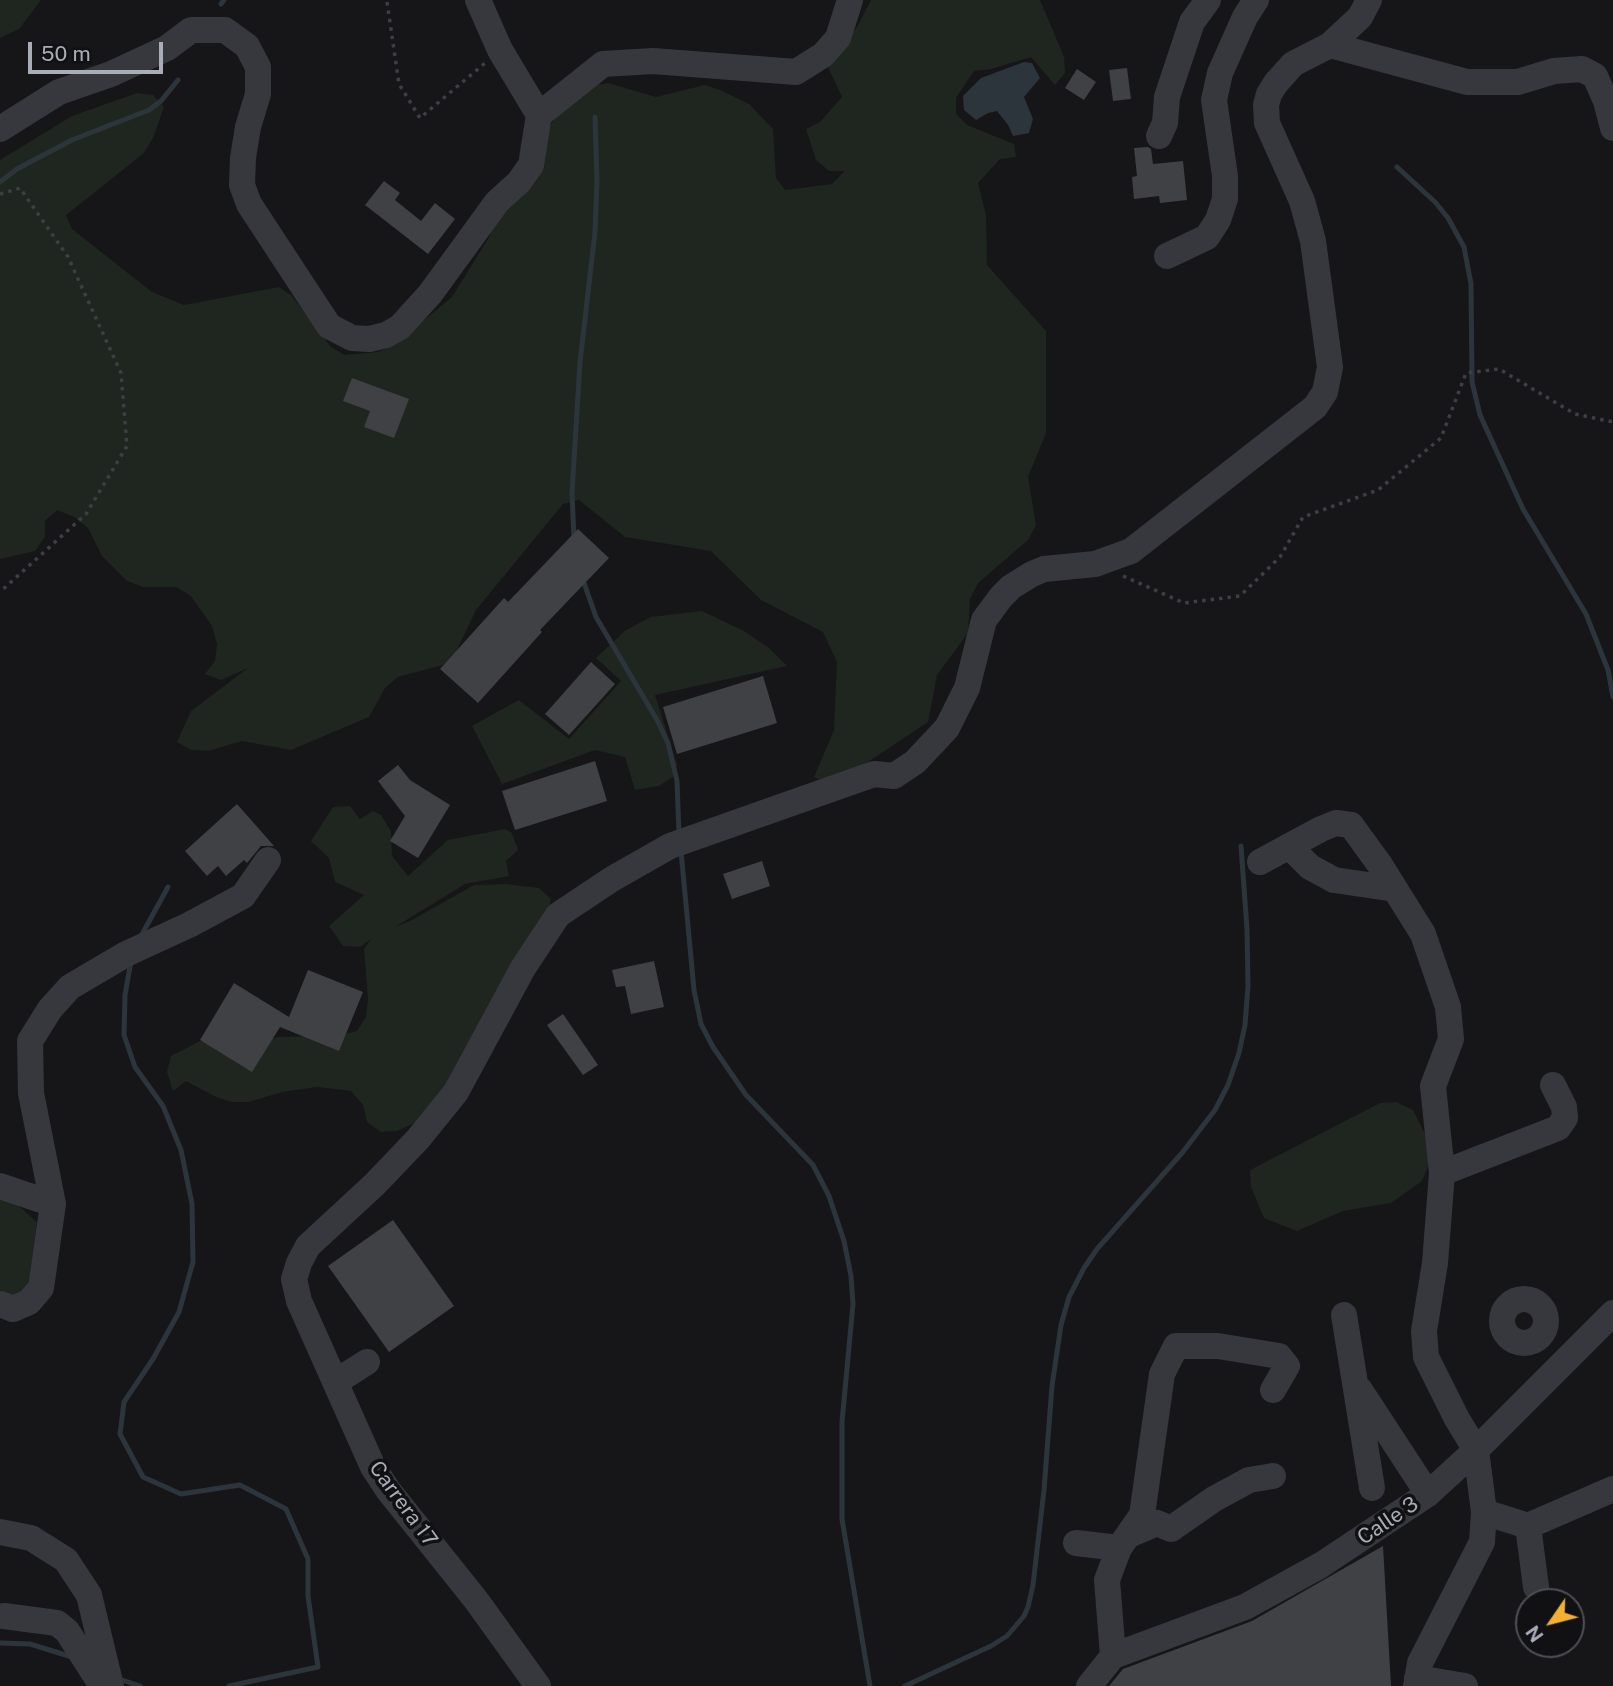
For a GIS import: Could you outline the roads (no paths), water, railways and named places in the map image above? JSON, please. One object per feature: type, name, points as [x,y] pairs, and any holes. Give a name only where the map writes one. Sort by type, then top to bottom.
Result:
[{"type":"street","points":[[0,129],[59,92],[111,74],[156,53],[191,30],[225,30],[247,46],[258,66],[258,94],[248,127],[243,158],[242,185],[249,204],[329,326],[352,338],[369,339],[386,335],[400,327],[429,294],[497,202],[519,182],[531,165],[539,115],[500,50],[478,0]]},
{"type":"street","points":[[539,115],[603,64],[653,61],[796,72],[823,55],[838,38],[850,0]]},
{"type":"street","points":[[1159,136],[1165,123],[1167,97],[1192,23],[1208,0]]},
{"type":"street","points":[[1167,256],[1207,237],[1222,209],[1225,176],[1214,100],[1220,73],[1245,17],[1256,0]]},
{"type":"street","points":[[1331,46],[1360,18],[1370,0]]},
{"type":"street","points":[[1331,46],[1467,82],[1518,82],[1554,71],[1582,69],[1595,76],[1606,101],[1613,128]]},
{"type":"street","name":"Carrera 17","points":[[537,1686],[476,1600],[388,1490],[373,1467],[337,1381],[299,1301],[294,1279],[299,1263],[308,1247],[376,1184],[418,1139],[456,1092],[523,968],[558,915],[612,879],[670,846],[874,774],[894,776],[915,762],[947,728],[967,688],[984,620],[1000,597],[1032,574],[1044,569],[1095,564],[1131,551],[1309,412],[1325,393],[1330,367],[1313,240],[1301,201],[1267,123],[1266,105],[1276,83],[1293,64],[1331,46]]},
{"type":"street","points":[[1259,862],[1336,823],[1351,825],[1423,934],[1448,1007],[1451,1039],[1433,1086],[1442,1173],[1434,1263],[1424,1331],[1426,1357],[1476,1450],[1484,1512],[1482,1542],[1420,1663],[1416,1682],[1465,1686]]},
{"type":"street","points":[[1289,846],[1310,867],[1334,880],[1395,889]]},
{"type":"street","points":[[0,1304],[13,1309],[29,1302],[41,1288],[53,1204],[31,1093],[30,1041],[50,1009],[69,987],[126,954],[243,896],[268,860]]},
{"type":"street","points":[[1442,1173],[1558,1128],[1565,1118],[1564,1107],[1553,1085]]},
{"type":"street","points":[[0,1186],[53,1204]]},
{"type":"street","name":"Calle 3","points":[[1113,1656],[1245,1607],[1321,1565],[1428,1494],[1476,1450],[1613,1313]]},
{"type":"street","points":[[1344,1315],[1371,1488]]},
{"type":"street","points":[[1544,1331],[1572,1354]]},
{"type":"street","points":[[1089,1686],[1113,1656],[1107,1580],[1124,1541],[1142,1515],[1162,1374],[1176,1346],[1218,1346],[1279,1356],[1287,1366],[1273,1390]]},
{"type":"street","points":[[337,1381],[367,1362]]},
{"type":"street","points":[[1355,1383],[1428,1494]]},
{"type":"street","points":[[1076,1543],[1124,1541],[1157,1523],[1171,1529],[1214,1499],[1249,1480],[1273,1476]]},
{"type":"street","points":[[1484,1512],[1528,1526],[1613,1489]]},
{"type":"street","points":[[1528,1526],[1536,1587]]},
{"type":"street","points":[[0,1532],[31,1538],[66,1560],[89,1595],[111,1686]]},
{"type":"street","points":[[4,1616],[57,1623],[67,1631],[102,1686]]},
{"type":"waterway","points":[[221,4],[224,0]]},
{"type":"waterway","points":[[0,182],[17,169],[72,140],[149,110],[161,101],[178,80]]},
{"type":"waterway","points":[[574,539],[572,493],[580,362],[595,232],[595,117]]},
{"type":"waterway","points":[[1397,167],[1435,202],[1448,218],[1464,247],[1471,284],[1472,382],[1480,415],[1523,509],[1586,614],[1608,670],[1613,697]]},
{"type":"waterway","points":[[583,580],[596,617],[668,743],[677,781],[679,834]]},
{"type":"waterway","points":[[905,1686],[1007,1636],[1028,1607],[1044,1490],[1052,1386],[1061,1325],[1069,1297],[1097,1249],[1182,1153],[1215,1110],[1228,1085],[1239,1053],[1245,1025],[1248,986],[1241,846]]},
{"type":"waterway","points":[[681,851],[694,990],[701,1024],[713,1047],[746,1095],[813,1165],[829,1196],[844,1241],[853,1304],[842,1422],[842,1519],[870,1686]]},
{"type":"waterway","points":[[141,936],[168,887]]},
{"type":"waterway","points":[[131,961],[125,995],[124,1035],[135,1067],[163,1106],[181,1150],[192,1204],[193,1262],[179,1312],[153,1359],[124,1402],[120,1434],[143,1477],[181,1494],[240,1485],[286,1509],[308,1559],[308,1596],[318,1667],[229,1686]]},
{"type":"waterway","points":[[0,1643],[30,1644],[72,1657]]},
{"type":"waterway","points":[[119,1679],[140,1686]]}]
